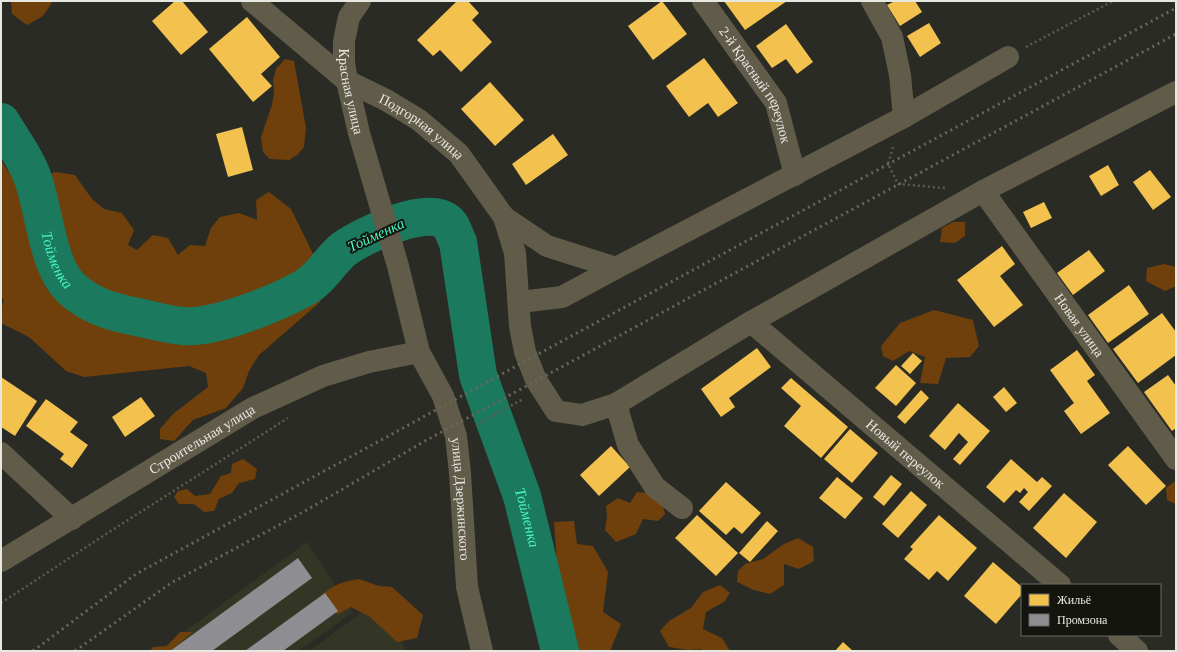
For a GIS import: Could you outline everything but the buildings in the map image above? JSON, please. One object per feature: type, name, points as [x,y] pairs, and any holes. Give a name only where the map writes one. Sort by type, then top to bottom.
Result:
[{"type":"street","name":"Подгорная улица","points":[[252,1],[347,81],[386,100],[419,120],[459,154],[504,217],[515,253],[520,302],[520,326],[524,352],[536,380],[556,411],[582,415],[616,404]]},
{"type":"street","name":"Красная улица","points":[[360,1],[349,17],[344,41],[344,62],[347,81],[367,160],[398,266]]},
{"type":"street","name":"2-й Красный переулок","points":[[703,1],[776,103],[795,175]]},
{"type":"street","points":[[872,1],[892,37],[900,75],[904,117]]},
{"type":"street","points":[[520,302],[562,297],[904,117],[1008,57]]},
{"type":"street","points":[[682,508],[655,487],[628,445],[616,404],[751,322],[983,191],[1176,92]]},
{"type":"street","name":"Новая улица","points":[[983,191],[1176,459]]},
{"type":"street","points":[[504,217],[547,246],[616,268]]},
{"type":"street","name":"улица Дзержинского","points":[[398,266],[419,352],[443,396],[456,436],[467,587],[482,651]]},
{"type":"street","name":"Новый переулок","points":[[751,322],[1059,584]]},
{"type":"street","name":"Строительная улица","points":[[1,561],[253,408],[323,376],[369,362],[419,352]]},
{"type":"street","points":[[1,453],[72,519]]},
{"type":"street","points":[[1120,636],[1137,651]]},
{"type":"path","points":[[1008,57],[1113,1]]},
{"type":"path","points":[[888,164],[898,184],[983,191]]},
{"type":"path","points":[[476,425],[522,399]]},
{"type":"path","points":[[1,603],[125,521],[294,414]]},
{"type":"shaded area","points":[[11,1],[53,1],[43,16],[27,25],[12,14]]},
{"type":"shaded area","points":[[285,59],[294,61],[306,128],[304,147],[297,155],[289,160],[270,159],[263,152],[261,137],[272,105],[274,93],[273,80],[276,69]]},
{"type":"shaded area","points":[[1,160],[8,171],[43,177],[55,172],[75,175],[92,199],[104,209],[122,213],[134,230],[128,245],[137,250],[153,235],[168,238],[178,255],[190,245],[205,246],[211,228],[220,217],[239,213],[257,220],[256,200],[269,192],[291,209],[326,280],[320,302],[259,355],[249,371],[243,388],[226,408],[193,420],[174,441],[160,439],[160,429],[173,414],[208,387],[206,373],[189,366],[84,377],[66,371],[29,337],[1,323],[1,310],[4,299],[1,298]]},
{"type":"shaded area","points":[[953,222],[965,222],[965,236],[955,243],[940,242],[942,228]]},
{"type":"shaded area","points":[[1164,264],[1176,267],[1176,286],[1165,291],[1146,281],[1147,268]]},
{"type":"shaded area","points":[[934,310],[973,320],[979,346],[970,357],[946,358],[938,384],[920,383],[925,357],[909,351],[893,361],[883,356],[881,346],[900,323]]},
{"type":"shaded area","points":[[243,459],[257,469],[255,479],[239,483],[232,493],[219,499],[214,511],[204,512],[194,504],[179,504],[174,497],[178,491],[187,489],[195,496],[210,494],[221,476],[231,473],[232,464]]},
{"type":"shaded area","points":[[1174,482],[1176,483],[1176,504],[1167,500],[1166,488]]},
{"type":"shaded area","points":[[637,492],[653,494],[656,496],[661,503],[665,514],[658,521],[643,519],[636,534],[616,542],[605,530],[607,517],[606,506],[618,498],[630,503]]},
{"type":"shaded area","points":[[574,521],[577,544],[593,546],[608,572],[603,612],[621,624],[610,651],[568,651],[562,633],[554,522]]},
{"type":"shaded area","points":[[798,538],[813,547],[814,561],[799,569],[784,564],[784,585],[770,594],[754,590],[737,582],[738,571],[745,564],[763,559],[784,544]]},
{"type":"shaded area","points":[[307,542],[353,612],[299,651],[158,651]]},
{"type":"shaded area","points":[[359,579],[379,586],[392,587],[423,615],[417,638],[397,642],[370,617],[351,607],[338,614],[323,610],[319,598],[323,594],[332,587],[347,581]]},
{"type":"shaded area","points":[[720,585],[730,593],[724,602],[706,612],[703,629],[722,638],[730,651],[703,651],[701,649],[688,650],[669,647],[660,631],[669,621],[691,608],[703,592]]},
{"type":"shaded area","points":[[378,601],[407,651],[309,651]]},
{"type":"shaded area","points":[[180,632],[193,632],[170,651],[150,651],[153,647],[167,646]]},
{"type":"waterway","name":"Тойменка","points":[[1,122],[22,155],[32,176],[56,265],[62,277],[70,287],[77,294],[93,304],[128,315],[166,324],[196,326],[211,323],[245,314],[278,301],[310,284],[344,249],[353,243],[397,223],[428,217],[441,219],[450,225],[458,242],[478,375],[522,496],[560,651]]},
{"type":"railway","points":[[33,651],[136,574],[1176,8]]},
{"type":"railway","points":[[75,651],[171,583],[305,511],[425,441],[1176,34]]}]
